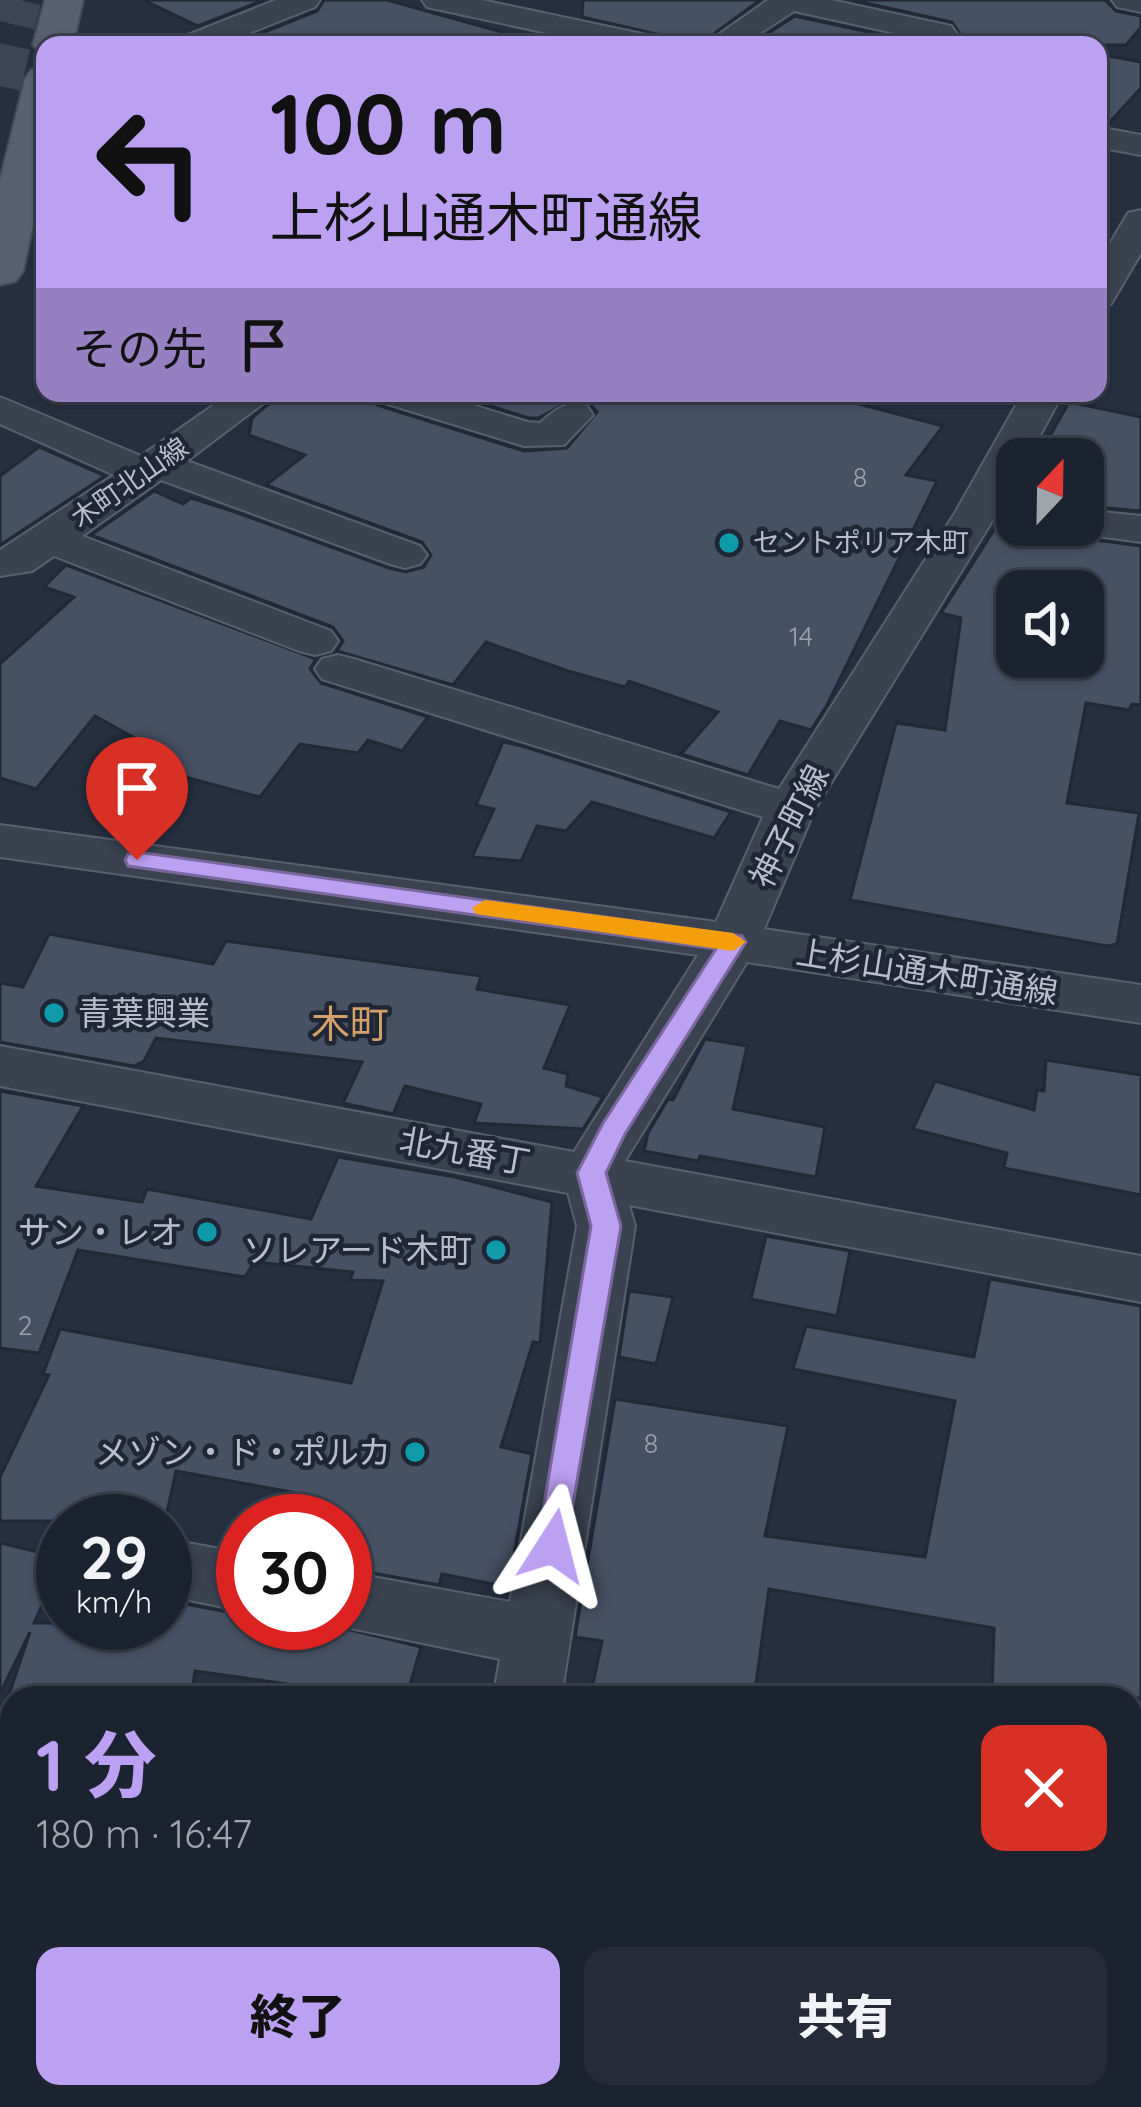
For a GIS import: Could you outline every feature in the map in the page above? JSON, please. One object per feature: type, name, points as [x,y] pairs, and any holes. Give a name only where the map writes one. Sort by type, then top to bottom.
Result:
[{"type":"main road","points":[[55,36],[64,0]]},
{"type":"main road","points":[[0,271],[36,121]]},
{"type":"street","points":[[214,36],[304,0]]},
{"type":"street","points":[[438,0],[605,36]]},
{"type":"street","points":[[734,36],[789,0],[940,33]]},
{"type":"street","points":[[1128,0],[1141,3]]},
{"type":"street","points":[[1107,138],[1141,145]]},
{"type":"street","points":[[1107,276],[1141,220]]},
{"type":"street","points":[[1107,286],[1141,296]]},
{"type":"street","name":"木町北山線","points":[[0,563],[16,562],[244,402]]},
{"type":"street","points":[[421,402],[524,434],[550,436],[573,415]]},
{"type":"street","name":"神子町線","points":[[1026,438],[1040,402]]},
{"type":"street","points":[[0,409],[151,468],[404,555]]},
{"type":"street","name":"神子町線","points":[[592,1173],[613,1130],[733,942],[791,809],[996,515]]},
{"type":"street","points":[[1104,525],[1141,529]]},
{"type":"street","points":[[50,538],[327,655],[791,809]]},
{"type":"street","name":"上杉山通木町通線","points":[[0,841],[733,942],[1141,1004]]},
{"type":"street","name":"北九番丁","points":[[0,1066],[1141,1279]]},
{"type":"street","points":[[372,1611],[532,1668],[606,1226],[592,1173]]},
{"type":"building","points":[[143,0],[264,0],[198,26]]},
{"type":"building","points":[[324,0],[387,0],[502,32],[502,36],[254,36],[317,11]]},
{"type":"building","points":[[583,0],[760,0],[711,36],[665,36],[582,17]]},
{"type":"building","points":[[852,0],[1105,0],[1116,11],[1141,16],[1141,27],[1126,45],[1107,45],[1107,36],[957,36],[952,22]]},
{"type":"building","points":[[795,16],[887,36],[764,36]]},
{"type":"building","points":[[1107,56],[1141,62],[1141,88],[1108,124]]},
{"type":"building","points":[[271,402],[375,402],[524,451],[567,448],[597,412],[588,402],[851,402],[943,426],[906,475],[937,481],[827,705],[811,730],[780,721],[748,775],[681,754],[718,712],[629,681],[625,687],[568,671],[486,642],[453,685],[337,651],[343,641],[333,627],[91,535],[154,491],[183,504],[191,498],[232,511],[389,568],[406,572],[424,567],[431,555],[422,542],[266,485],[305,455],[249,435],[252,418]]},
{"type":"building","points":[[477,402],[569,402],[529,418]]},
{"type":"building","points":[[1069,402],[1141,417],[1141,511],[1104,508],[1104,438],[1049,438]]},
{"type":"building","points":[[39,447],[105,476],[0,545],[0,476]]},
{"type":"building","points":[[996,527],[996,546],[1104,546],[1104,541],[1141,546],[1141,705],[1132,704],[1129,710],[1086,703],[1067,803],[1139,813],[1117,944],[850,900],[896,723],[945,730],[961,618],[941,613]]},
{"type":"building","points":[[66,565],[316,659],[310,669],[321,683],[428,717],[402,751],[368,740],[358,753],[300,744],[260,797],[170,773],[176,761],[95,716],[36,789],[0,778],[0,664],[74,597],[44,587]]},
{"type":"building","points":[[503,742],[731,812],[714,838],[592,802],[566,831],[537,826],[521,861],[472,857],[494,809],[476,805]]},
{"type":"building","points":[[49,934],[213,964],[226,941],[481,976],[477,989],[570,1005],[544,1068],[568,1074],[566,1086],[603,1097],[583,1129],[474,1123],[481,1104],[405,1086],[393,1114],[343,1103],[362,1062],[156,1038],[144,1061],[134,1066],[0,1042],[0,983],[23,987]]},
{"type":"building","points":[[705,1039],[747,1046],[733,1109],[825,1127],[816,1177],[644,1151],[648,1133],[668,1099],[673,1100]]},
{"type":"building","points":[[1046,1060],[1141,1075],[1141,1195],[1004,1168],[1007,1153],[913,1129],[935,1081],[1034,1110],[1037,1090],[1044,1091]]},
{"type":"building","points":[[0,1091],[83,1106],[36,1186],[142,1202],[147,1189],[311,1219],[338,1157],[455,1177],[552,1202],[540,1343],[533,1342],[501,1447],[532,1454],[508,1587],[442,1574],[439,1585],[372,1573],[372,1494],[290,1494],[176,1471],[171,1494],[36,1494],[36,1521],[0,1521],[0,1477],[49,1375],[43,1374],[60,1329],[351,1383],[383,1281],[350,1280],[353,1272],[254,1262],[245,1277],[78,1250],[39,1353],[0,1348]]},
{"type":"building","points":[[766,1236],[850,1251],[837,1316],[751,1299]]},
{"type":"building","points":[[990,1279],[1141,1306],[1141,1686],[992,1686],[994,1628],[769,1589],[756,1686],[593,1686],[602,1641],[575,1637],[615,1399],[788,1426],[765,1536],[925,1557],[955,1401],[793,1369],[806,1326],[974,1357]]},
{"type":"building","points":[[629,1291],[673,1297],[656,1364],[619,1357]]},
{"type":"building","points":[[0,1543],[36,1552],[36,1650],[192,1650],[192,1605],[216,1610],[216,1650],[372,1650],[372,1635],[421,1647],[410,1686],[295,1686],[195,1671],[193,1686],[12,1686],[30,1632],[0,1686]]},
{"type":"tunnel","points":[[0,86],[20,0]]},
{"type":"slow traffic","points":[[485,908],[733,942]]},
{"type":"place","name":"セントポリア木町","points":[[729,543]]},
{"type":"place","name":"青葉興業","points":[[54,1013]]},
{"type":"place","name":"サン・レオ","points":[[207,1232]]},
{"type":"place","name":"ソレアード木町","points":[[496,1250]]},
{"type":"place","name":"メゾン・ド・ポルカ","points":[[415,1452]]},
{"type":"district","name":"木町","points":[[350,1024]]},
{"type":"route","points":[[137,860],[733,942],[613,1130],[592,1173],[606,1226],[553,1546]]}]
